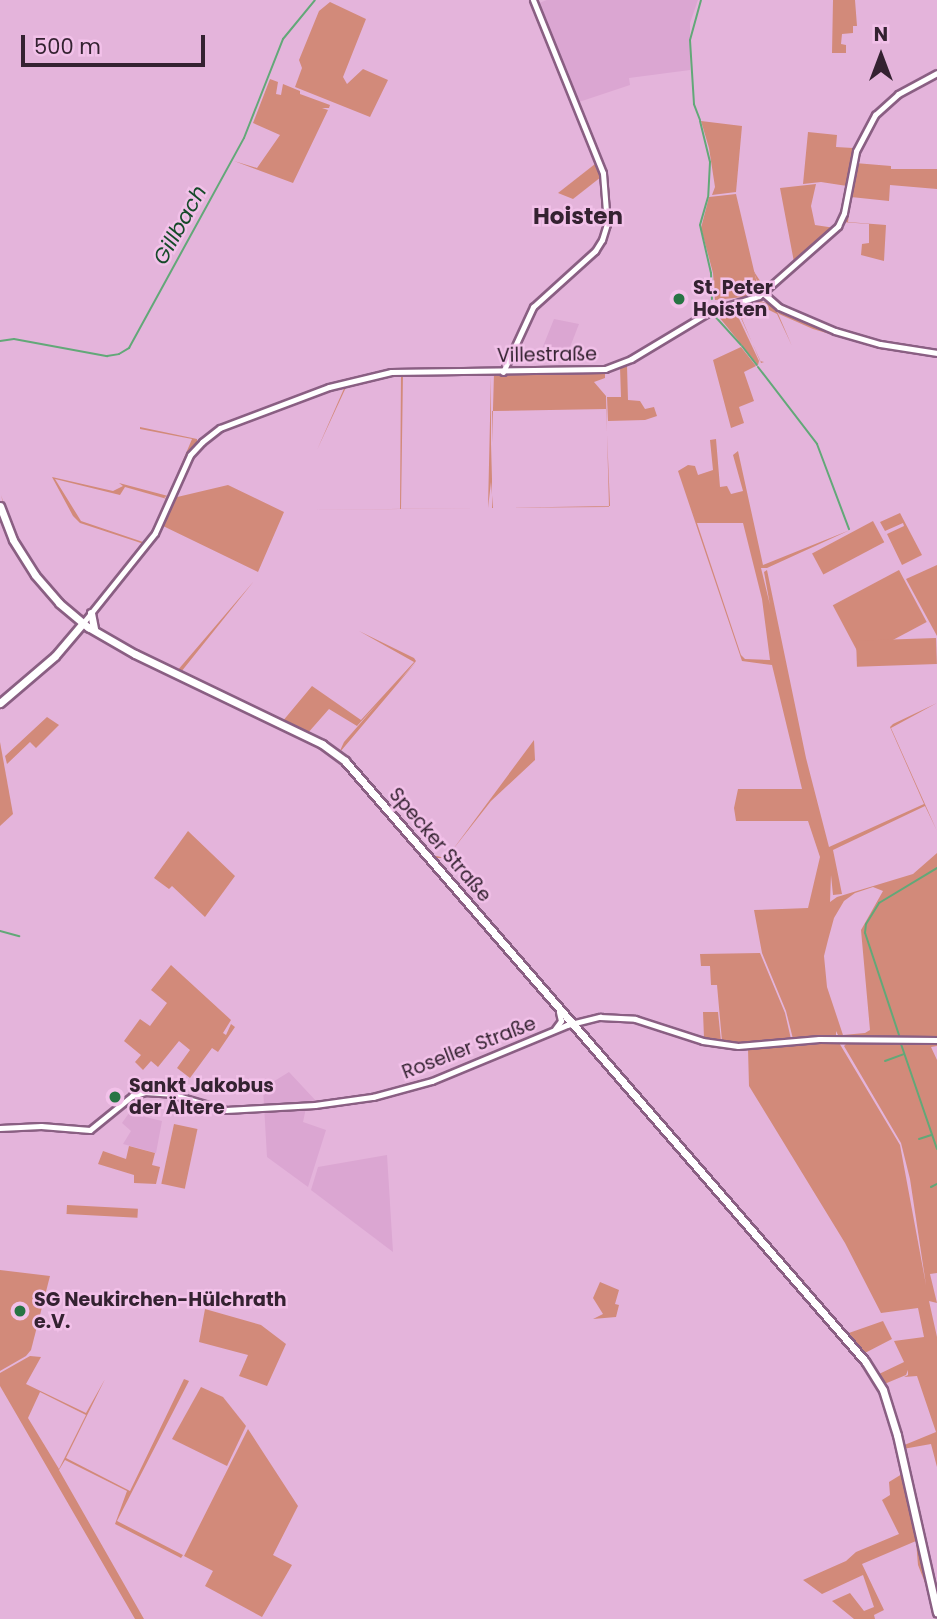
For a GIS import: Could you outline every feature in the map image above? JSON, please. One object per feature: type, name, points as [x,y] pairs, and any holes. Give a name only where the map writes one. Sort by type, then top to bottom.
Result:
[{"type":"main road","points":[[503,372],[531,310],[595,251],[607,224],[603,173],[533,0]]},
{"type":"main road","name":"Villestraße","points":[[91,613],[157,530],[190,455],[199,444],[220,428],[362,378],[402,371],[605,369],[631,359],[711,311],[751,300],[763,293],[838,226],[844,213],[856,151],[875,115],[898,94],[937,74]]},
{"type":"main road","points":[[763,293],[769,301]]},
{"type":"main road","points":[[751,300],[769,301],[843,333],[890,346],[937,353]]},
{"type":"main road","name":"Specker Straße","points":[[0,506],[26,561],[65,609],[83,623],[338,754],[872,1371],[891,1416],[934,1587],[937,1613]]},
{"type":"main road","points":[[65,609],[75,623],[75,634]]},
{"type":"main road","points":[[0,703],[55,656],[91,613]]},
{"type":"main road","points":[[91,613],[91,624],[96,632]]},
{"type":"street","points":[[545,991],[561,1015],[555,1029]]},
{"type":"street","points":[[590,1044],[583,1028],[591,1018]]},
{"type":"street","name":"Roseller Straße","points":[[0,1128],[38,1126],[93,1129],[131,1097],[142,1092],[161,1093],[226,1110],[369,1098],[432,1081],[555,1029],[591,1018],[632,1019],[703,1041],[733,1046],[764,1046],[816,1039],[937,1040]]},
{"type":"shaded area","points":[[547,0],[698,0],[690,23],[690,70],[629,78],[630,85],[576,103],[539,3]]},
{"type":"shaded area","points":[[833,0],[855,0],[857,26],[853,26],[853,33],[842,34],[841,44],[846,45],[846,53],[832,53]]},
{"type":"shaded area","points":[[330,2],[366,19],[343,77],[347,84],[363,69],[388,80],[370,117],[295,87],[302,68],[299,60],[319,11]]},
{"type":"shaded area","points":[[270,79],[278,82],[276,94],[281,95],[283,84],[300,91],[300,94],[330,105],[329,108],[322,108],[328,110],[293,183],[234,161],[257,168],[280,135],[253,123]]},
{"type":"shaded area","points":[[701,121],[742,126],[736,192],[712,195],[715,187],[709,148]]},
{"type":"shaded area","points":[[808,132],[837,135],[836,147],[853,148],[858,141],[847,186],[821,182],[803,184]]},
{"type":"shaded area","points":[[862,137],[855,163],[891,166],[891,169],[937,169],[937,189],[890,185],[889,201],[851,197],[848,222],[886,225],[884,261],[861,255],[862,244],[869,243],[869,224],[842,222],[848,210],[854,162]]},
{"type":"shaded area","points":[[595,164],[601,177],[573,199],[558,193]]},
{"type":"shaded area","points":[[816,184],[811,206],[815,225],[835,228],[763,289],[753,270],[764,287],[794,262],[780,188]]},
{"type":"shaded area","points":[[736,194],[759,292],[715,300],[713,273],[701,228],[709,197]]},
{"type":"shaded area","points":[[758,300],[880,345],[883,350],[813,329],[779,314],[776,309],[792,346],[777,314],[769,310],[742,319],[753,344],[737,308]]},
{"type":"shaded area","points":[[733,306],[759,361],[758,365],[715,312]]},
{"type":"shaded area","points":[[554,319],[579,324],[567,355],[540,354]]},
{"type":"shaded area","points":[[741,347],[756,366],[744,372],[754,401],[739,407],[744,423],[731,428],[713,360]]},
{"type":"shaded area","points":[[627,366],[628,400],[640,401],[645,409],[654,407],[657,416],[645,420],[608,421],[607,397],[621,397],[620,367]]},
{"type":"shaded area","points":[[605,371],[605,378],[594,382],[606,396],[607,434],[606,409],[493,411],[494,373],[577,374]]},
{"type":"shaded area","points":[[396,373],[491,374],[403,374],[401,509],[401,374],[348,383],[317,450],[346,384],[223,430],[193,457],[176,491],[179,494],[173,494],[195,452],[220,430],[335,386],[373,377]]},
{"type":"shaded area","points":[[491,376],[492,495],[491,482],[488,508]]},
{"type":"shaded area","points":[[140,427],[197,439],[185,459],[170,496],[164,497],[168,499],[154,533],[84,615],[144,544],[80,523],[73,516],[52,477],[113,491],[123,486],[119,483],[168,496],[192,439]],"holes":[[[55,479],[120,495],[125,487],[167,499],[151,534],[143,542],[81,521]]]},
{"type":"shaded area","points":[[716,439],[720,487],[727,486],[731,494],[743,491],[733,455],[738,451],[763,565],[850,530],[767,568],[761,568],[770,605],[764,572],[767,570],[806,758],[829,847],[924,804],[890,727],[937,703],[891,728],[937,831],[925,806],[833,850],[842,894],[833,895],[831,875],[830,902],[837,897],[913,874],[937,853],[937,1038],[839,1037],[836,1031],[836,1037],[793,1039],[786,1011],[762,953],[754,910],[808,908],[820,857],[808,821],[736,821],[734,808],[738,789],[802,789],[772,665],[742,661],[678,471],[688,465],[695,466],[698,475],[713,470],[710,440]],"holes":[[[697,523],[743,523],[762,599],[770,660],[745,659],[741,655]],[[873,887],[883,891],[861,930],[870,1030],[843,1035],[827,987],[824,956],[834,918],[844,901],[855,893]]]},
{"type":"shaded area","points":[[228,485],[284,512],[258,572],[161,525],[154,538],[95,615],[95,625],[92,616],[154,537],[173,498]]},
{"type":"shaded area","points":[[1,495],[14,534],[30,563],[59,599],[78,614],[84,615],[80,617],[55,596],[29,564],[9,526]]},
{"type":"shaded area","points":[[609,506],[609,507],[493,508]]},
{"type":"shaded area","points":[[900,513],[922,555],[902,565],[887,534],[904,526],[903,523],[885,531],[880,522]]},
{"type":"shaded area","points":[[873,521],[884,542],[823,575],[812,553]]},
{"type":"shaded area","points":[[937,565],[937,636],[906,579]]},
{"type":"shaded area","points":[[899,570],[927,622],[860,657],[833,605]]},
{"type":"shaded area","points":[[254,581],[181,672],[282,722],[312,686],[361,720],[414,662],[359,631],[414,658],[416,661],[398,682],[417,661],[340,752],[432,855],[445,858],[432,858],[339,753],[344,742],[379,702],[357,726],[329,709],[307,734],[122,646],[95,625],[126,646],[177,671]]},
{"type":"shaded area","points":[[936,638],[937,664],[857,667],[856,641]]},
{"type":"shaded area","points":[[47,717],[59,725],[36,748],[30,742],[7,764],[5,756]]},
{"type":"shaded area","points":[[534,740],[535,760],[491,801],[451,852]]},
{"type":"shaded area","points":[[0,742],[13,814],[0,826]]},
{"type":"shaded area","points":[[188,831],[235,876],[205,917],[172,886],[169,889],[154,878]]},
{"type":"shaded area","points":[[760,953],[785,1013],[791,1039],[738,1044],[722,1041],[717,985],[711,985],[710,966],[701,966],[700,954]]},
{"type":"shaded area","points":[[171,965],[231,1020],[223,1033],[226,1035],[231,1024],[235,1027],[218,1052],[212,1048],[190,1078],[177,1068],[190,1050],[179,1041],[158,1067],[151,1061],[143,1070],[135,1062],[141,1055],[124,1041],[140,1019],[150,1026],[167,1003],[151,990]]},
{"type":"shaded area","points":[[703,1012],[718,1012],[721,1041],[704,1038]]},
{"type":"shaded area","points":[[634,1016],[704,1038],[693,1036]]},
{"type":"shaded area","points":[[838,1041],[900,1145],[926,1285],[910,1179],[901,1143],[844,1046],[849,1041],[937,1042],[937,1046],[931,1047],[937,1060],[937,1273],[930,1274],[937,1303],[929,1301],[937,1337],[937,1467],[931,1444],[903,1449],[934,1584],[902,1450],[902,1446],[936,1432],[917,1376],[904,1377],[908,1375],[908,1370],[906,1375],[882,1385],[866,1361],[802,1284],[805,1280],[803,1285],[846,1334],[883,1321],[892,1339],[863,1354],[879,1374],[904,1362],[894,1341],[924,1337],[918,1308],[881,1313],[845,1243],[749,1086],[748,1049]]},
{"type":"shaded area","points":[[289,1072],[317,1102],[307,1103],[303,1122],[326,1130],[308,1187],[267,1157],[263,1088]]},
{"type":"shaded area","points":[[129,1113],[162,1121],[156,1153],[123,1144],[131,1131],[122,1123]]},
{"type":"shaded area","points":[[174,1124],[197,1129],[185,1189],[161,1184]]},
{"type":"shaded area","points":[[129,1146],[155,1153],[152,1165],[160,1167],[156,1184],[134,1183],[134,1175],[98,1164],[103,1151],[126,1159]]},
{"type":"shaded area","points":[[387,1155],[393,1252],[311,1190],[318,1167]]},
{"type":"shaded area","points":[[67,1205],[138,1209],[137,1218],[67,1214]]},
{"type":"shaded area","name":"SG Neukirchen-Hülchrath e.V.","points":[[0,1270],[50,1276],[31,1350],[26,1356],[0,1371]]},
{"type":"shaded area","points":[[600,1282],[619,1290],[615,1304],[619,1305],[616,1317],[593,1319],[603,1314],[593,1298]]},
{"type":"shaded area","points":[[205,1309],[261,1325],[286,1344],[267,1386],[239,1376],[248,1355],[199,1342]]},
{"type":"shaded area","points":[[30,1356],[41,1357],[26,1384],[86,1413],[105,1379],[66,1458],[130,1491],[184,1379],[189,1381],[117,1521],[183,1555],[181,1558],[115,1524],[127,1491],[65,1460],[59,1470],[144,1619],[135,1619],[0,1386],[0,1373]],"holes":[[[40,1392],[86,1415],[59,1469],[28,1418]]]},
{"type":"shaded area","points":[[201,1387],[223,1397],[246,1426],[227,1466],[172,1439]]},
{"type":"shaded area","points":[[248,1429],[298,1506],[273,1555],[292,1565],[262,1617],[205,1586],[213,1571],[184,1556]]},
{"type":"shaded area","points":[[902,1474],[927,1588],[918,1565],[916,1541],[862,1564],[884,1610],[874,1615],[875,1619],[854,1619],[832,1601],[850,1593],[864,1611],[874,1607],[863,1575],[822,1594],[803,1580],[846,1561],[856,1552],[899,1534],[882,1500],[890,1495],[889,1482]]},
{"type":"waterway","name":"Gillbach","points":[[0,341],[14,339],[107,356],[119,354],[129,348],[244,138],[283,39],[315,0]]},
{"type":"waterway","points":[[700,120],[694,104],[690,40],[701,0]]},
{"type":"waterway","points":[[700,121],[710,162],[708,196]]},
{"type":"waterway","points":[[708,197],[700,225],[711,273],[712,299]]},
{"type":"waterway","points":[[712,313],[741,345]]},
{"type":"waterway","points":[[742,346],[757,365]]},
{"type":"waterway","points":[[758,367],[817,444],[849,529]]},
{"type":"waterway","points":[[899,1035],[865,933],[866,924],[879,903],[937,868]]},
{"type":"waterway","points":[[0,931],[19,936]]},
{"type":"waterway","points":[[901,1044],[937,1149]]},
{"type":"waterway","points":[[885,1061],[904,1054]]},
{"type":"waterway","points":[[919,1139],[931,1135]]},
{"type":"waterway","points":[[931,1187],[937,1184]]},
{"type":"place","name":"St. Peter Hoisten","points":[[679,299]]},
{"type":"place","name":"Sankt Jakobus der Ältere","points":[[115,1097]]},
{"type":"place","name":"SG Neukirchen-Hülchrath e.V.","points":[[20,1311]]},
{"type":"district","name":"Hoisten","points":[[578,216]]}]
